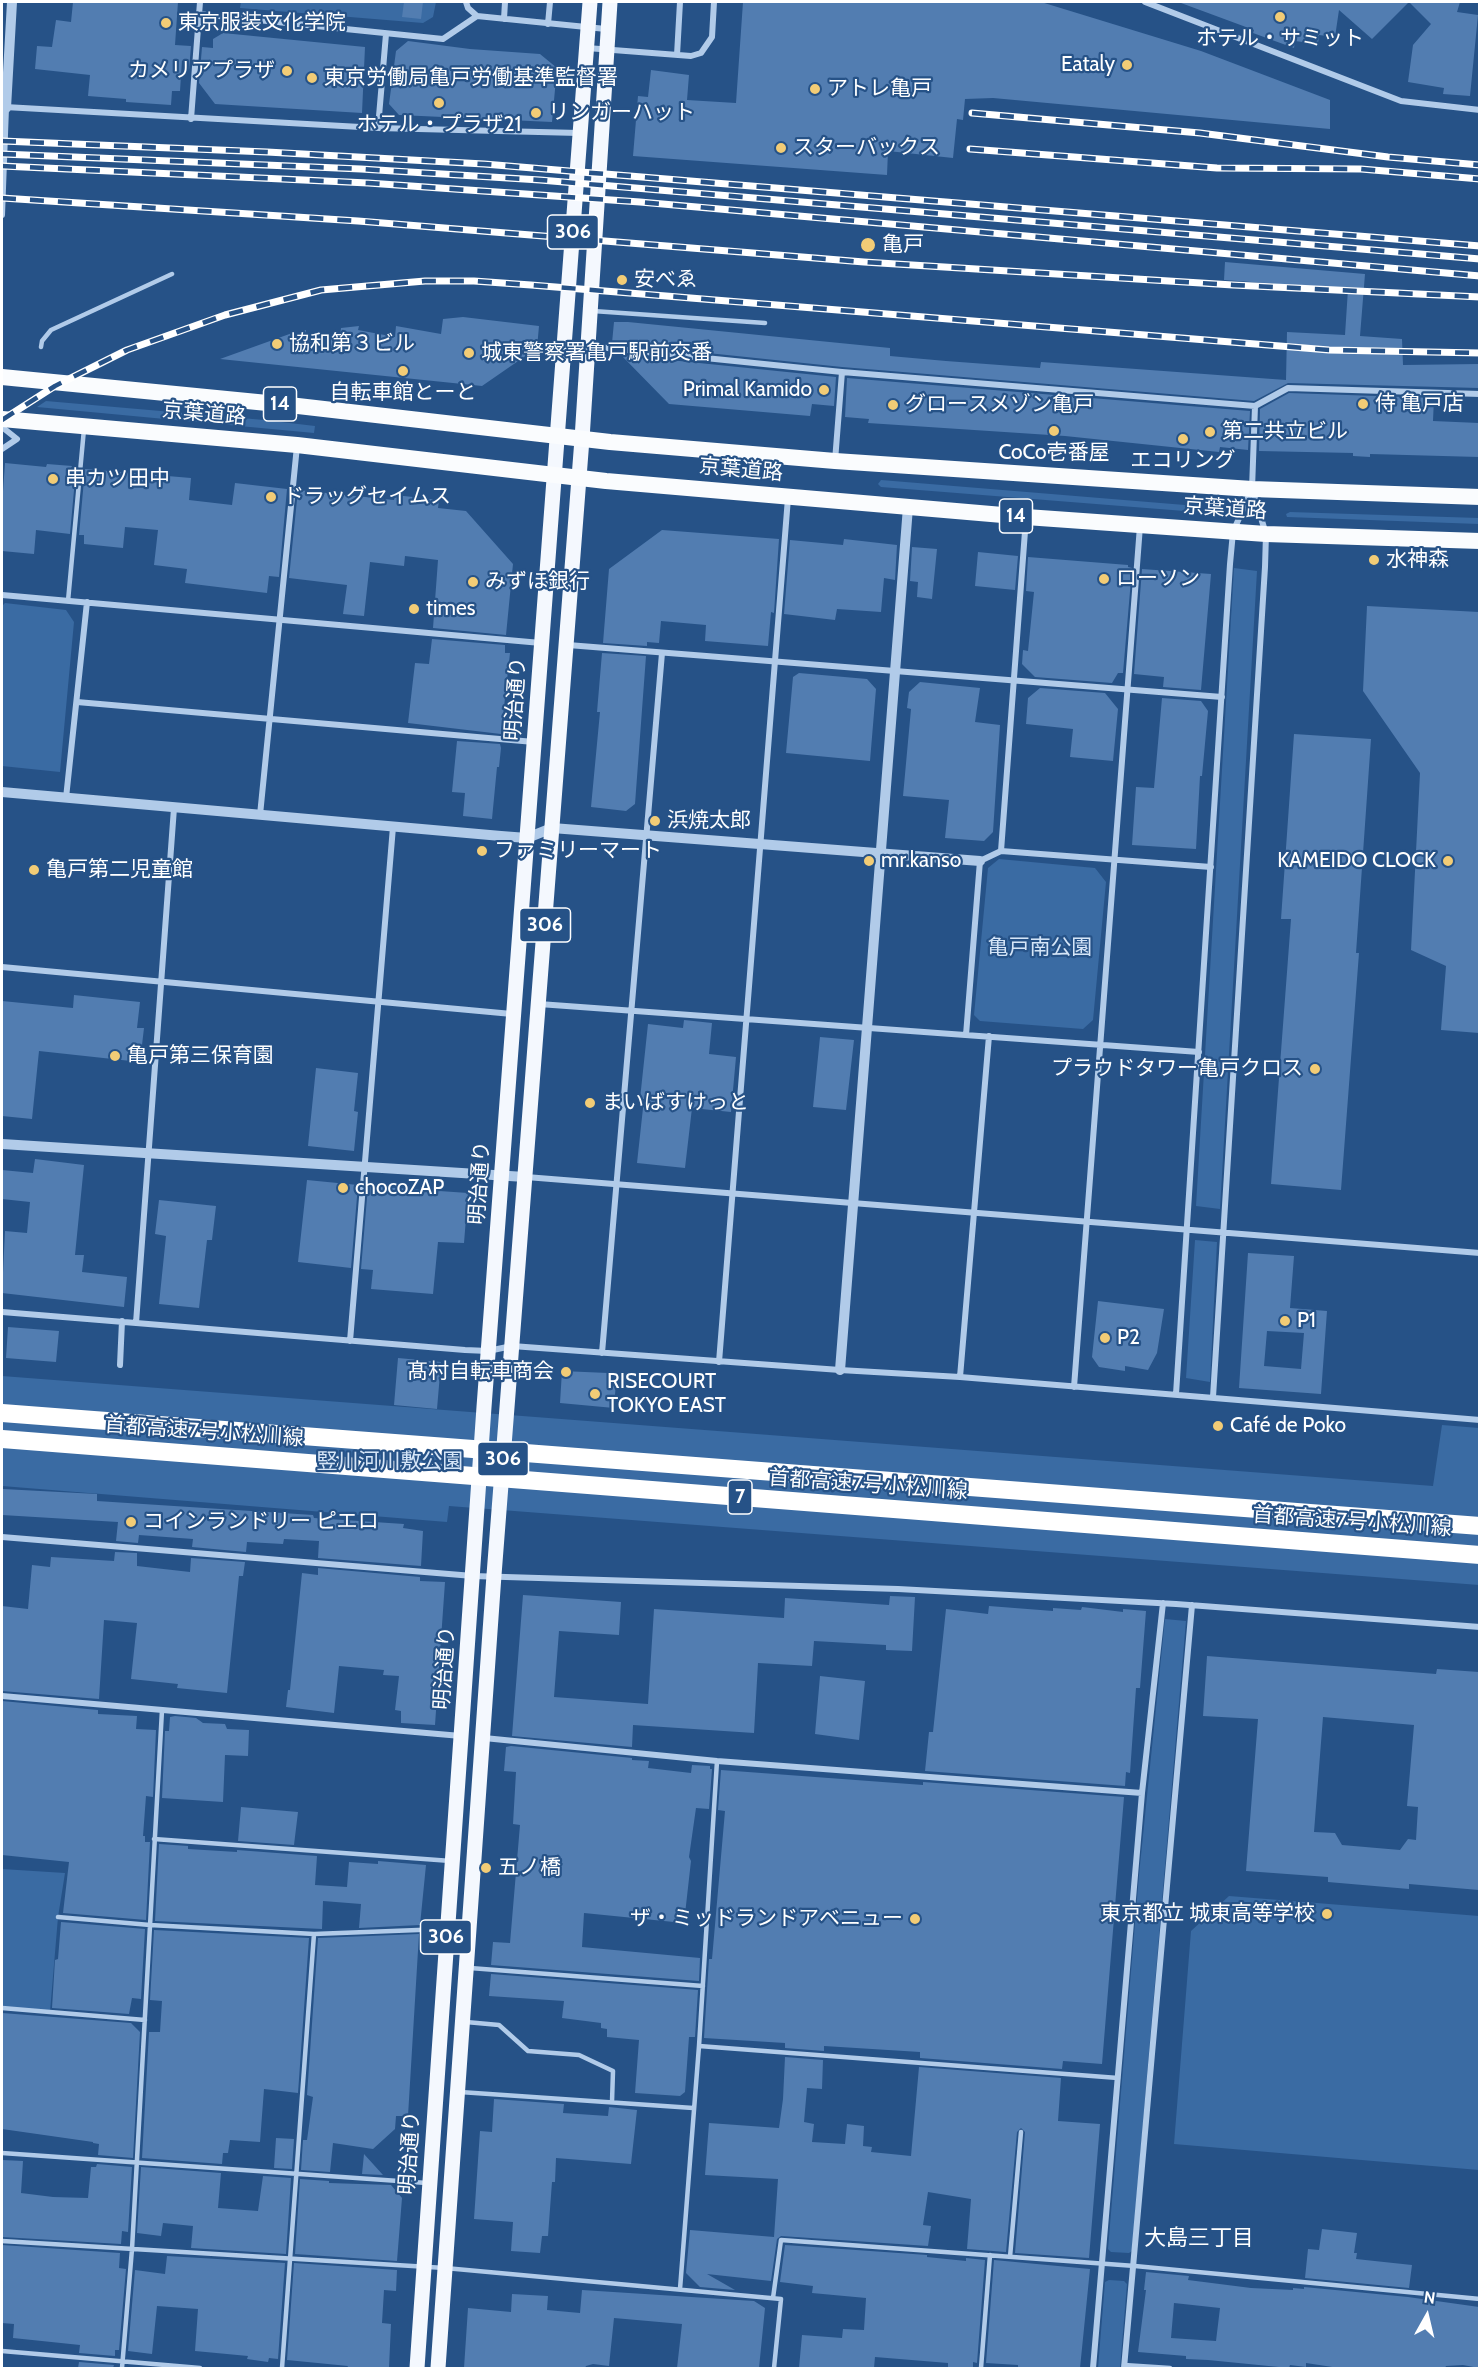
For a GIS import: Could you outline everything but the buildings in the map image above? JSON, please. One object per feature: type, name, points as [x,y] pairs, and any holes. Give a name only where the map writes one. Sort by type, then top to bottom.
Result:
[{"type":"highway","name":"京葉道路","points":[[2,377],[298,405],[557,437],[835,461],[1252,489],[1479,497]]},
{"type":"highway","name":"京葉道路","points":[[2,419],[297,445],[554,476],[1026,517],[1266,534],[1479,541]]},
{"type":"highway","name":"首都高速7号小松川線","points":[[2,1413],[1479,1526]]},
{"type":"highway","name":"首都高速7号小松川線","points":[[2,1439],[1479,1555]]},
{"type":"main road","name":"明治通り","points":[[417,2368],[488,1351],[582,133],[590,2]]},
{"type":"main road","name":"明治通り","points":[[438,2368],[494,1575],[582,439],[610,2]]},
{"type":"street","points":[[2,215],[4,107],[12,2]]},
{"type":"street","points":[[191,119],[200,2]]},
{"type":"street","points":[[466,2],[468,8],[477,16],[608,30]]},
{"type":"street","points":[[504,19],[505,2]]},
{"type":"street","points":[[548,24],[550,2]]},
{"type":"street","points":[[677,55],[680,2]]},
{"type":"street","points":[[587,48],[691,56],[701,52],[712,37],[714,2]]},
{"type":"street","points":[[1145,2],[1401,101],[1479,110]]},
{"type":"street","points":[[199,14],[443,39],[477,16]]},
{"type":"street","points":[[378,129],[386,34]]},
{"type":"street","points":[[4,107],[378,129],[582,133]]},
{"type":"street","points":[[588,346],[842,372],[1255,406],[1288,388],[1479,394]]},
{"type":"street","points":[[835,461],[842,372]]},
{"type":"street","points":[[1213,1396],[1248,864],[1266,534],[1252,489],[1255,406]]},
{"type":"street","points":[[2,427],[18,439],[2,449]]},
{"type":"street","points":[[260,815],[297,445]]},
{"type":"street","points":[[1176,1394],[1233,532],[1252,489]]},
{"type":"street","points":[[719,1362],[788,497]]},
{"type":"street","points":[[840,1370],[908,507]]},
{"type":"street","points":[[1001,851],[1026,517]]},
{"type":"street","points":[[1074,1387],[1140,526]]},
{"type":"street","points":[[2,595],[542,643]]},
{"type":"street","points":[[66,798],[87,602]]},
{"type":"street","points":[[566,645],[1222,697]]},
{"type":"street","points":[[602,1353],[662,653]]},
{"type":"street","points":[[77,702],[534,742]]},
{"type":"street","points":[[2,792],[527,838],[552,828],[981,861],[1001,851],[1210,867]]},
{"type":"street","points":[[136,1323],[174,808]]},
{"type":"street","points":[[350,1341],[393,827]]},
{"type":"street","points":[[966,1035],[981,861]]},
{"type":"street","points":[[2,967],[514,1014]]},
{"type":"street","points":[[539,1004],[1199,1052]]},
{"type":"street","points":[[960,1377],[989,1036]]},
{"type":"street","points":[[2,1144],[502,1175],[1479,1253]]},
{"type":"street","points":[[2,1311],[488,1351],[512,1346],[960,1377],[1213,1396],[1479,1420]]},
{"type":"street","points":[[120,1365],[122,1321]]},
{"type":"street","points":[[2,1537],[473,1576],[898,1589],[1163,1603],[1479,1627]]},
{"type":"street","points":[[1094,2368],[1142,1793],[1163,1603]]},
{"type":"street","points":[[1124,2367],[1135,2266],[1192,1605]]},
{"type":"street","points":[[2,1696],[461,1736]]},
{"type":"street","points":[[483,1738],[717,1761],[1142,1793]]},
{"type":"lane","points":[[41,347],[42,341],[51,330],[172,274]]},
{"type":"lane","points":[[590,311],[765,323]]},
{"type":"lane","points":[[68,601],[84,426]]},
{"type":"lane","points":[[122,2368],[132,2249],[162,1710]]},
{"type":"lane","points":[[680,2289],[699,2046],[717,1761]]},
{"type":"lane","points":[[154,1839],[452,1861]]},
{"type":"lane","points":[[58,1917],[150,1925],[314,1934],[446,1929]]},
{"type":"lane","points":[[282,2368],[314,1934]]},
{"type":"lane","points":[[467,1968],[703,1986]]},
{"type":"lane","points":[[2,2008],[145,2020]]},
{"type":"lane","points":[[463,2022],[499,2025],[528,2051],[579,2055],[613,2071],[612,2102]]},
{"type":"lane","points":[[699,2046],[1118,2078]]},
{"type":"lane","points":[[458,2091],[693,2108]]},
{"type":"lane","points":[[1010,2257],[1021,2132]]},
{"type":"lane","points":[[2,2153],[429,2183]]},
{"type":"lane","points":[[773,2298],[781,2240],[1102,2263],[1479,2299]]},
{"type":"lane","points":[[2,2241],[445,2268],[781,2299],[774,2368]]},
{"type":"lane","points":[[981,2368],[990,2255]]},
{"type":"lane","points":[[2,2351],[200,2368]]},
{"type":"lane","points":[[1124,2367],[1170,2368]]},
{"type":"green space","points":[[241,2],[436,2],[433,17],[423,23],[240,8]]},
{"type":"green space","points":[[46,401],[315,426],[314,433],[37,407]]},
{"type":"green space","points":[[881,480],[1197,506],[1200,510],[1197,512],[881,487],[878,484]]},
{"type":"green space","points":[[1290,512],[1479,518],[1479,524],[1287,517],[1286,514]]},
{"type":"green space","points":[[1234,568],[1257,571],[1220,1209],[1196,1206]]},
{"type":"green space","points":[[5,603],[66,610],[74,622],[60,772],[2,766],[2,606]]},
{"type":"green space","name":"亀戸南公園","points":[[999,859],[1095,868],[1106,882],[1093,1020],[1083,1029],[980,1021],[974,1015],[988,868]]},
{"type":"green space","points":[[1195,1240],[1217,1242],[1210,1382],[1186,1378]]},
{"type":"green space","name":"竪川河川敷公園","points":[[2,1376],[1433,1486],[1442,1425],[1479,1428],[1479,1585],[449,1506],[447,1522],[2,1486]]},
{"type":"green space","points":[[1165,1619],[1186,1621],[1132,2251],[1129,2253],[1111,2252],[1108,2249],[1139,1875]]},
{"type":"green space","points":[[2,1869],[65,1873],[58,1917],[50,2012],[2,2008]]},
{"type":"green space","points":[[1229,1896],[1479,1916],[1479,2170],[1174,2144],[1191,1931]]},
{"type":"green space","points":[[1124,2281],[1127,2284],[1120,2368],[1098,2368],[1105,2282]]},
{"type":"railway","points":[[972,113],[1200,133],[1388,157],[1480,165]]},
{"type":"railway","points":[[2,141],[484,164],[1480,246]]},
{"type":"railway","points":[[970,149],[1217,168],[1361,169],[1480,179]]},
{"type":"railway","points":[[2,154],[361,169],[540,180],[1480,259]]},
{"type":"railway","points":[[2,166],[368,183],[640,202],[1480,276]]},
{"type":"railway","points":[[2,198],[358,221],[864,262],[1233,285],[1480,297]]},
{"type":"railway","points":[[2,420],[55,386],[127,350],[225,315],[321,290],[425,281],[474,281],[531,285],[1329,350],[1480,353]]},
{"type":"place","name":"ホテル・サミット","points":[[1280,17]]},
{"type":"place","name":"東京服装文化学院","points":[[166,23]]},
{"type":"place","name":"Eataly","points":[[1127,65]]},
{"type":"place","name":"カメリアプラザ","points":[[287,71]]},
{"type":"place","name":"東京労働局亀戸労働基準監督署","points":[[312,78]]},
{"type":"place","name":"アトレ亀戸","points":[[815,89]]},
{"type":"place","name":"ホテル・プラザ21","points":[[439,103]]},
{"type":"place","name":"リンガーハット","points":[[536,113]]},
{"type":"place","name":"スターバックス","points":[[781,148]]},
{"type":"place","name":"亀戸","points":[[868,245]]},
{"type":"place","name":"安べゑ","points":[[622,280]]},
{"type":"place","name":"協和第３ビル","points":[[277,344]]},
{"type":"place","name":"城東警察署亀戸駅前交番","points":[[469,353]]},
{"type":"place","name":"自転車館とーと","points":[[403,371]]},
{"type":"place","name":"Primal Kamido","points":[[824,390]]},
{"type":"place","name":"侍 亀戸店","points":[[1363,404]]},
{"type":"place","name":"グロースメゾン亀戸","points":[[893,405]]},
{"type":"place","name":"CoCo壱番屋","points":[[1054,431]]},
{"type":"place","name":"第二共立ビル","points":[[1210,432]]},
{"type":"place","name":"エコリング","points":[[1183,439]]},
{"type":"place","name":"串カツ田中","points":[[53,479]]},
{"type":"place","name":"ドラッグセイムス","points":[[271,497]]},
{"type":"place","name":"水神森","points":[[1374,560]]},
{"type":"place","name":"ローソン","points":[[1104,579]]},
{"type":"place","name":"みずほ銀行","points":[[473,582]]},
{"type":"place","name":"times","points":[[414,609]]},
{"type":"place","name":"浜焼太郎","points":[[655,821]]},
{"type":"place","name":"ファミリーマート","points":[[482,851]]},
{"type":"place","name":"mr.kanso","points":[[869,861]]},
{"type":"place","name":"KAMEIDO CLOCK","points":[[1448,861]]},
{"type":"place","name":"亀戸第二児童館","points":[[34,870]]},
{"type":"place","name":"亀戸第三保育園","points":[[115,1056]]},
{"type":"place","name":"プラウドタワー亀戸クロス","points":[[1315,1069]]},
{"type":"place","name":"まいばすけっと","points":[[590,1103]]},
{"type":"place","name":"chocoZAP","points":[[343,1188]]},
{"type":"place","name":"P1","points":[[1285,1321]]},
{"type":"place","name":"P2","points":[[1105,1338]]},
{"type":"place","name":"髙村自転車商会","points":[[566,1372]]},
{"type":"place","name":"RISECOURT TOKYO EAST","points":[[595,1394]]},
{"type":"place","name":"Café de Poko","points":[[1218,1426]]},
{"type":"place","name":"コインランドリー ピエロ","points":[[131,1522]]},
{"type":"place","name":"五ノ橋","points":[[486,1868]]},
{"type":"place","name":"東京都立 城東高等学校","points":[[1327,1914]]},
{"type":"place","name":"ザ・ミッドランドアベニュー","points":[[915,1919]]},
{"type":"district","name":"大島三丁目","points":[[1199,2239]]}]
